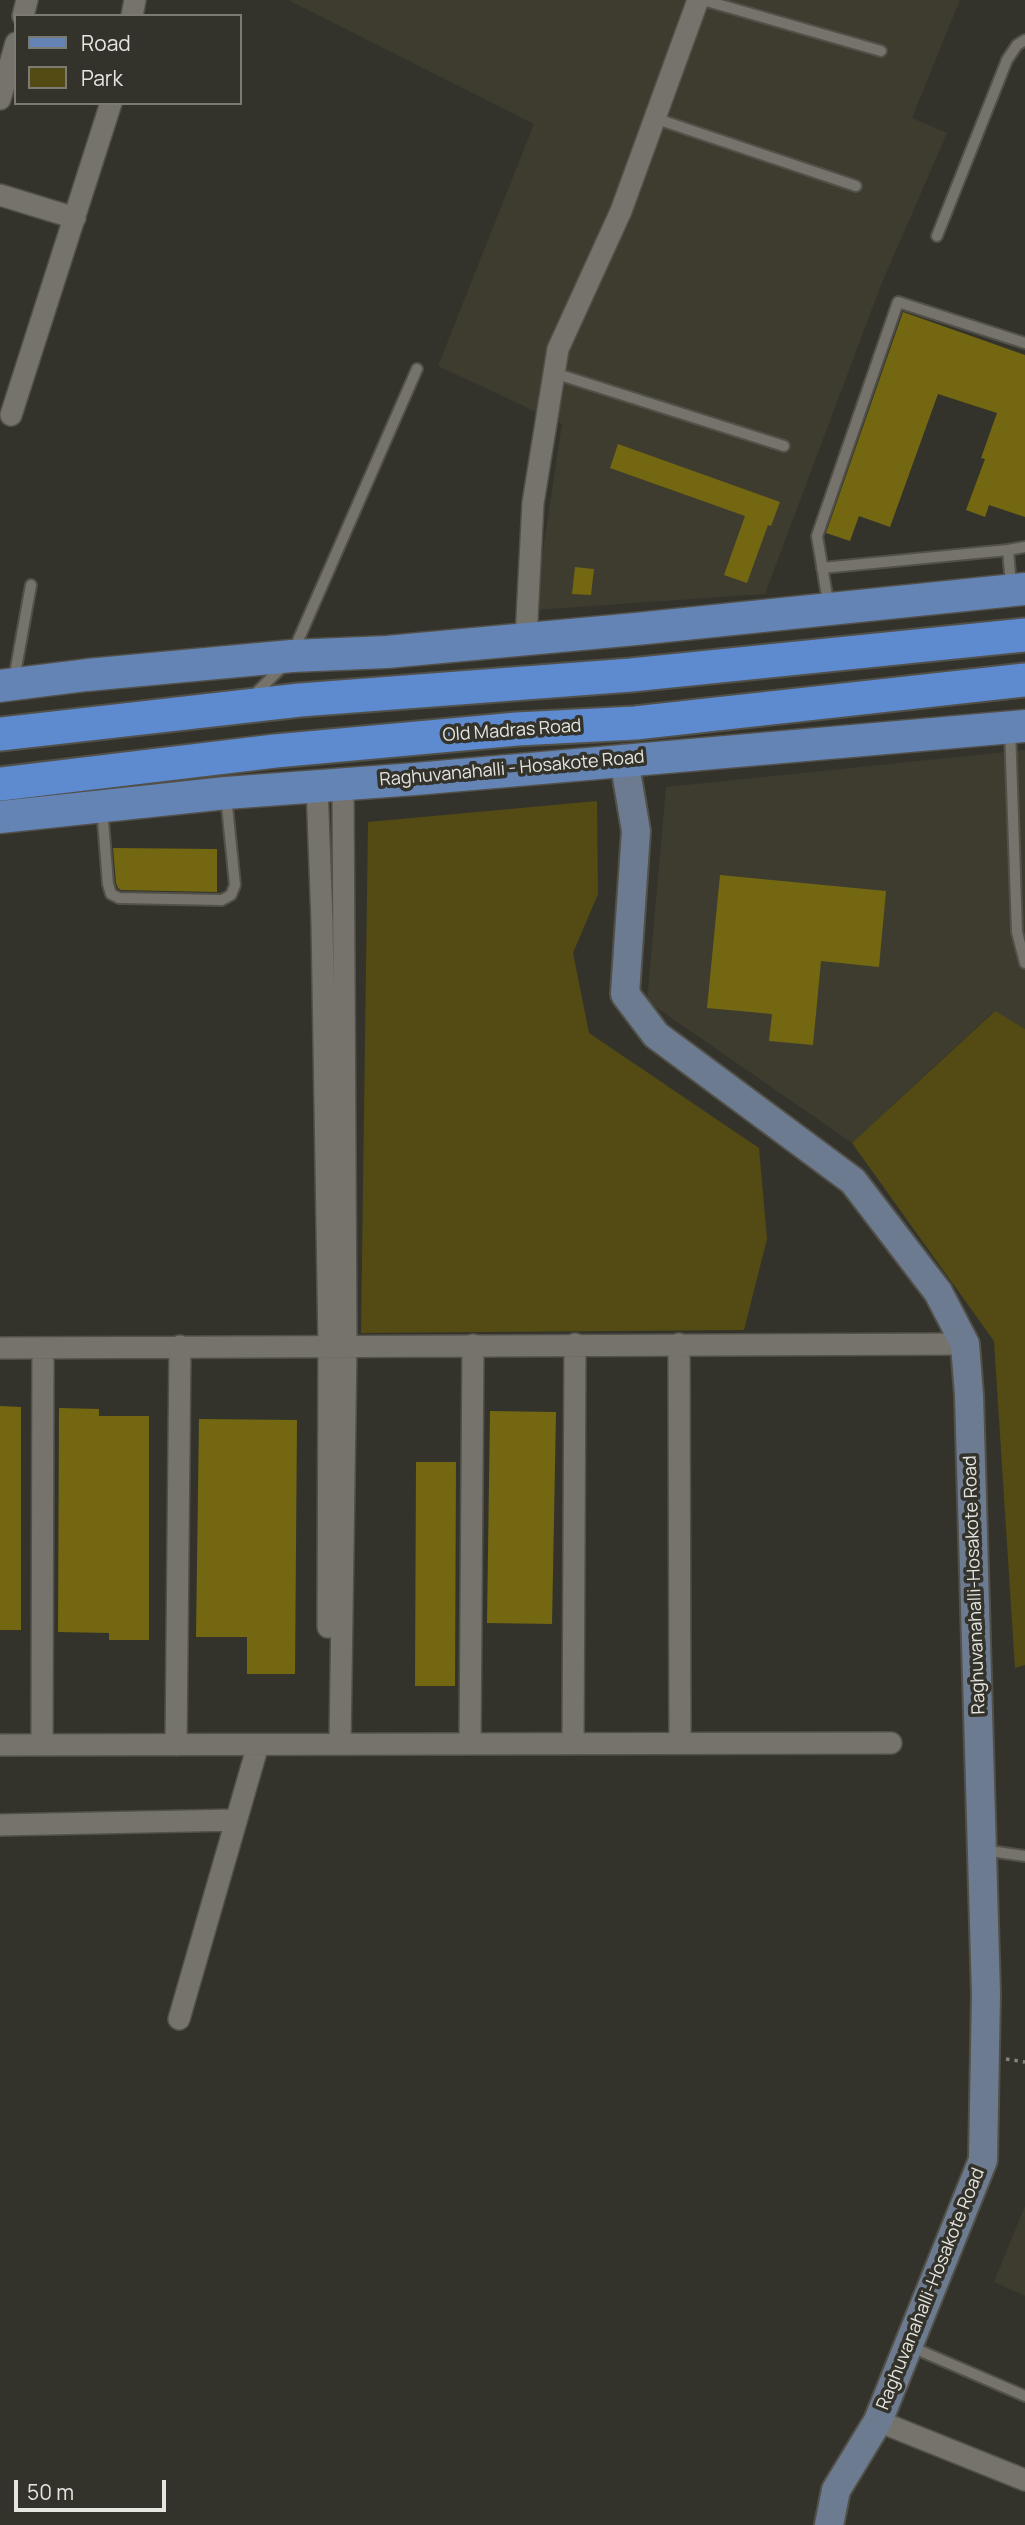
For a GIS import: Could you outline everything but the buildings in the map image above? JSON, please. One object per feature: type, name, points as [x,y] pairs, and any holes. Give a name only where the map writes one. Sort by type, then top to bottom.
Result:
[{"type":"highway","points":[[0,734],[300,700],[631,675],[1025,635]]},
{"type":"highway","name":"Old Madras Road","points":[[0,784],[275,751],[517,729],[635,723],[1025,680]]},
{"type":"main road","points":[[7,686],[292,656],[387,652],[829,611],[1018,590]]},
{"type":"main road","name":"Raghuvanahalli - Hosakote Road","points":[[0,817],[226,793],[1018,727]]},
{"type":"main road","name":"Raghuvanahalli-Hosakote Road","points":[[624,759],[636,831],[625,995],[656,1035],[853,1181],[938,1292],[965,1344],[969,1395],[986,1994],[983,2161],[878,2421],[836,2490],[829,2525]]},
{"type":"street","points":[[526,638],[533,503],[558,349],[621,211],[654,118],[701,0]]},
{"type":"street","points":[[0,99],[10,58]]},
{"type":"street","points":[[10,401],[75,218],[110,105]]},
{"type":"street","points":[[0,195],[75,218]]},
{"type":"street","points":[[330,784],[338,1345],[334,1744]]},
{"type":"street","points":[[573,1743],[575,1344]]},
{"type":"street","points":[[679,1344],[680,1743]]},
{"type":"street","points":[[0,1348],[965,1344]]},
{"type":"street","points":[[470,1744],[473,1345]]},
{"type":"street","points":[[176,1745],[180,1346]]},
{"type":"street","points":[[42,1745],[43,1348]]},
{"type":"street","points":[[0,1745],[891,1743]]},
{"type":"street","points":[[178,2019],[258,1745]]},
{"type":"street","points":[[0,1825],[236,1819]]},
{"type":"street","points":[[878,2421],[1025,2480]]},
{"type":"lane","points":[[701,0],[881,51]]},
{"type":"lane","points":[[937,236],[1007,60],[1017,44],[1025,40]]},
{"type":"lane","points":[[654,118],[856,186]]},
{"type":"lane","points":[[829,611],[817,536],[898,302],[1025,343]]},
{"type":"lane","points":[[243,706],[292,656],[417,369]]},
{"type":"lane","points":[[554,373],[784,446]]},
{"type":"lane","points":[[822,568],[1025,548]]},
{"type":"lane","points":[[1008,550],[1018,590]]},
{"type":"lane","points":[[7,686],[31,585]]},
{"type":"lane","points":[[1018,727],[1012,776],[1017,932],[1025,963]]},
{"type":"lane","points":[[1012,776],[1025,775]]},
{"type":"lane","points":[[102,805],[111,894],[119,898],[222,900],[231,895],[235,885],[226,793]]},
{"type":"lane","points":[[982,1850],[1025,1856]]},
{"type":"lane","points":[[909,2346],[1025,2396]]},
{"type":"shaded area","points":[[288,0],[960,0],[912,118],[947,133],[881,285],[765,594],[534,610],[562,424],[438,366],[534,124]]},
{"type":"shaded area","points":[[1025,750],[1025,1029],[994,1011],[852,1143],[647,1001],[666,787]]},
{"type":"shaded area","points":[[1025,2206],[1025,2296],[994,2282]]},
{"type":"green space","points":[[597,801],[598,894],[573,953],[589,1033],[759,1148],[767,1239],[744,1330],[361,1333],[368,822]]},
{"type":"green space","points":[[995,1011],[1025,1029],[1025,1665],[1015,1668],[994,1341],[852,1143]]}]
